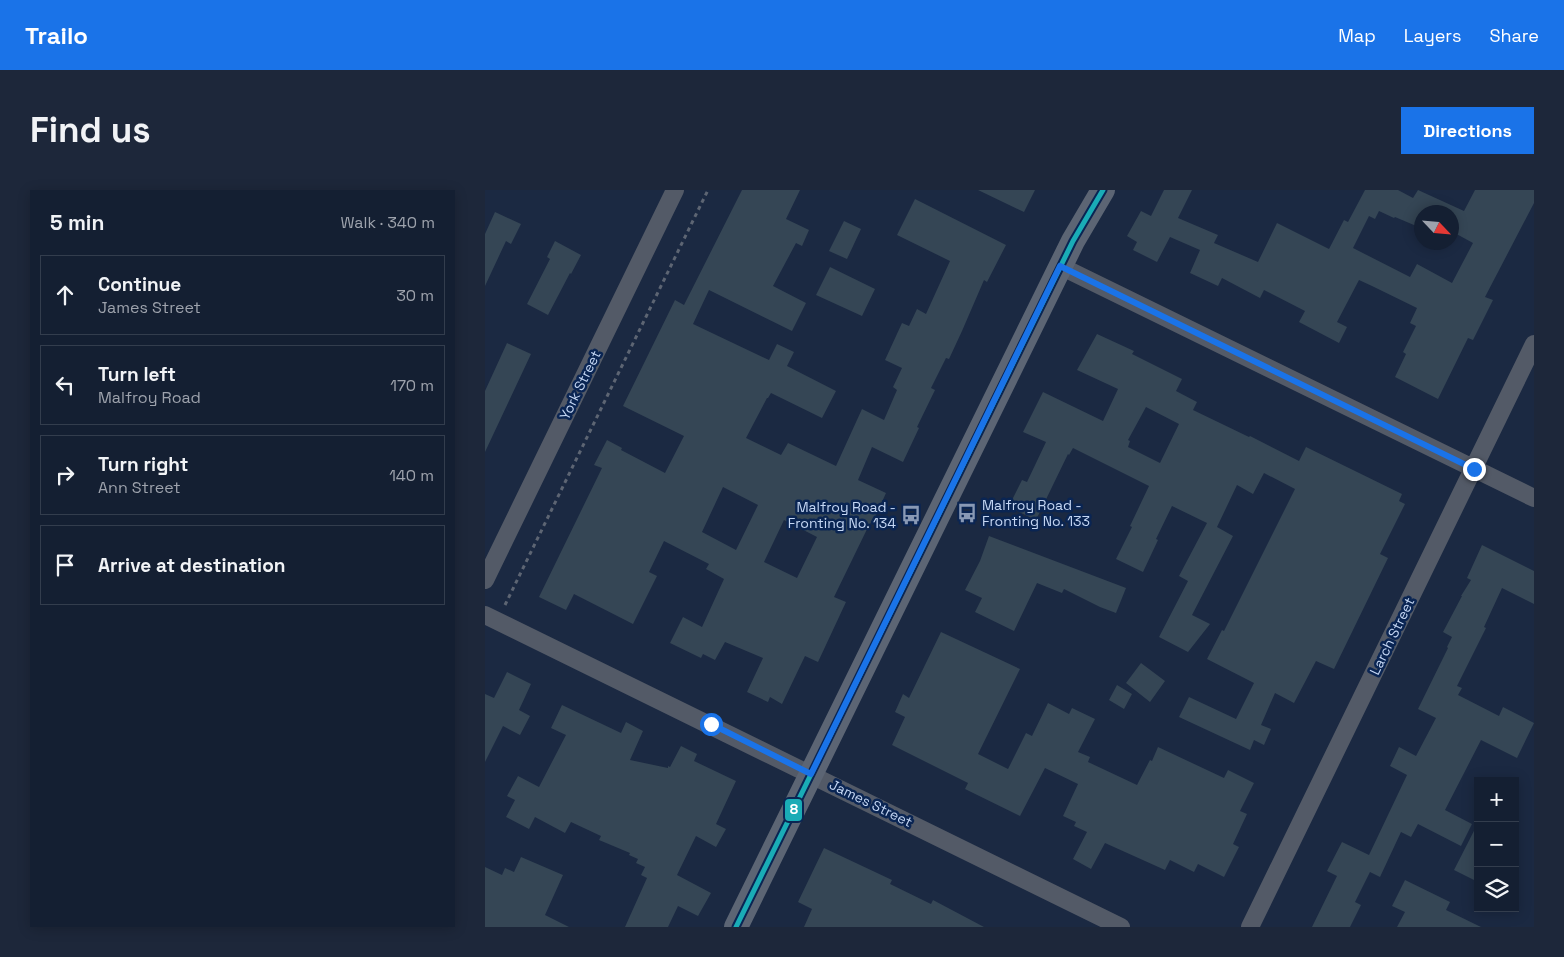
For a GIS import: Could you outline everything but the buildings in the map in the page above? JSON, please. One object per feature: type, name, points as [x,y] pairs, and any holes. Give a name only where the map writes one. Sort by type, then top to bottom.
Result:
[{"type":"main road","points":[[736,927],[1060,266],[1103,190]]},
{"type":"street","name":"York Street","points":[[485,580],[675,190]]},
{"type":"street","points":[[1060,266],[1534,498]]},
{"type":"street","name":"Larch Street","points":[[1250,927],[1534,344]]},
{"type":"street","name":"James Street","points":[[485,615],[1121,927]]},
{"type":"path","points":[[503,608],[708,190]]},
{"type":"transit line","name":"8","points":[[736,927],[1073,241],[1103,190]]},
{"type":"place","name":"Malfroy Road - Fronting No. 133","points":[[967,513]]},
{"type":"place","name":"Malfroy Road - Fronting No. 134","points":[[911,515]]},
{"type":"route","points":[[711,724],[811,774],[1060,266],[1474,469]]}]
